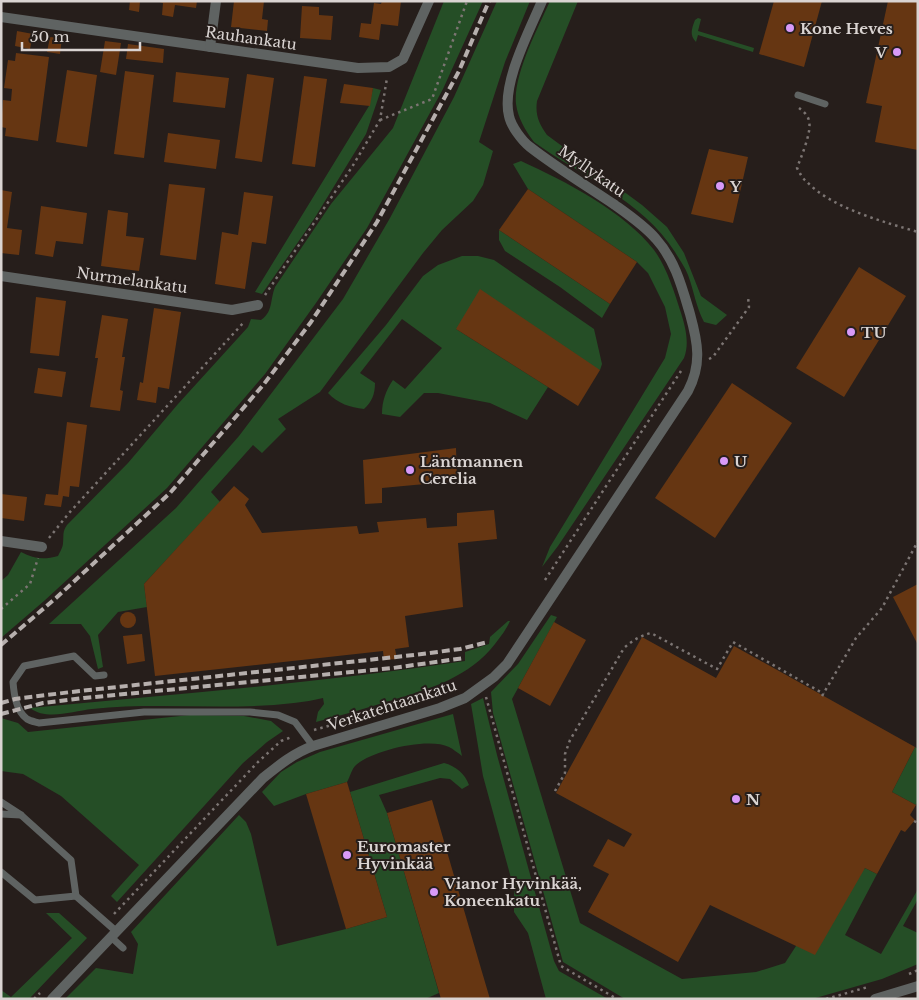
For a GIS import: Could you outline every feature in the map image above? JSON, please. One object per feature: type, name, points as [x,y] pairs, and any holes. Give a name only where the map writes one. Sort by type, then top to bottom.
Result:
[{"type":"street","points":[[210,47],[216,1]]},
{"type":"street","points":[[389,67],[403,59],[429,1]]},
{"type":"street","name":"Myllykatu","points":[[542,1],[514,68],[507,100],[509,118],[528,146],[628,215],[656,238],[678,273],[692,323],[698,362]]},
{"type":"street","name":"Rauhankatu","points":[[1,17],[358,68],[389,67]]},
{"type":"street","name":"Nurmelankatu","points":[[1,276],[232,310],[258,305]]},
{"type":"street","name":"Verkatehtaankatu","points":[[52,999],[263,778],[298,752],[440,708],[464,698],[482,687],[507,664],[688,391],[696,376],[698,362]]},
{"type":"street","points":[[1,541],[42,547]]},
{"type":"street","points":[[875,999],[918,986]]},
{"type":"lane","points":[[798,95],[825,104]]},
{"type":"lane","points":[[104,675],[95,676],[74,656],[24,666],[13,682],[15,700],[27,719],[39,723],[144,712],[250,712],[278,715],[295,722],[313,746]]},
{"type":"lane","points":[[1,802],[21,815],[72,860],[76,896],[114,934],[124,948]]},
{"type":"lane","points":[[1,814],[21,815]]},
{"type":"lane","points":[[1,872],[35,900],[76,896]]},
{"type":"path","points":[[380,120],[432,99],[467,1]]},
{"type":"path","points":[[1,609],[30,584],[42,547],[69,514],[236,333],[258,305],[352,167],[380,120],[389,67]]},
{"type":"path","points":[[796,106],[810,121],[810,129],[797,168],[806,181],[829,198],[848,208],[870,218],[918,232]]},
{"type":"path","points":[[542,585],[687,362],[698,362],[714,357],[749,306],[748,297]]},
{"type":"path","points":[[555,791],[565,773],[565,754],[570,740],[624,648],[631,641],[651,633],[717,669],[733,642],[823,695],[856,638],[882,608],[918,541]]},
{"type":"path","points":[[482,687],[561,966],[617,999]]},
{"type":"path","points":[[914,821],[918,823]]},
{"type":"green space","points":[[444,1],[483,1],[443,89],[367,228],[316,303],[265,374],[167,488],[1,638],[1,581],[8,575],[21,552],[39,558],[58,556],[67,525],[128,463],[178,404],[248,327],[251,319],[261,320],[268,313],[275,287],[331,204],[393,128]]},
{"type":"green space","points":[[497,1],[530,1],[505,62],[479,142],[493,151],[483,185],[473,201],[442,230],[423,253],[320,392],[278,419],[286,429],[262,453],[253,445],[211,492],[220,502],[144,584],[147,607],[118,612],[98,635],[103,667],[98,669],[90,636],[81,624],[49,624],[176,508],[239,436],[343,299],[390,218],[454,97]]},
{"type":"green space","points":[[550,1],[578,1],[537,101],[537,115],[542,127],[547,135],[642,205],[667,227],[684,253],[701,296],[727,315],[716,325],[704,322],[687,272],[662,234],[629,204],[534,142],[522,124],[516,104],[518,79],[527,52]]},
{"type":"green space","points":[[701,19],[698,31],[754,48],[753,52],[698,35],[696,42],[692,37],[692,31],[695,20]]},
{"type":"green space","points":[[373,88],[381,90],[366,134],[314,219],[262,294],[255,292],[369,106]]},
{"type":"green space","points":[[521,161],[575,188],[611,210],[642,236],[654,250],[666,271],[682,316],[687,340],[684,358],[542,567],[550,547],[665,358],[671,334],[665,307],[648,273],[637,262],[528,189],[513,164]]},
{"type":"green space","points":[[499,230],[610,304],[602,318],[560,287],[505,251],[499,240]]},
{"type":"green space","points":[[462,256],[478,256],[494,260],[594,329],[602,364],[600,370],[456,329],[548,387],[527,420],[490,403],[438,393],[424,393],[400,417],[382,414],[385,396],[393,380],[405,389],[442,348],[402,319],[360,373],[375,383],[369,404],[364,409],[349,406],[332,397],[328,393],[386,325],[423,276],[438,265]]},
{"type":"green space","points":[[551,615],[557,617],[512,699],[580,923],[682,979],[756,972],[785,963],[796,946],[865,868],[877,874],[845,935],[881,954],[918,889],[918,899],[903,926],[918,933],[918,964],[882,979],[812,999],[625,999],[563,962],[493,713],[491,692],[518,664]]},
{"type":"green space","points":[[510,621],[503,633],[485,655],[474,665],[449,680],[408,696],[316,722],[318,712],[324,704],[323,698],[298,703],[269,705],[117,707],[52,715],[37,712],[30,708],[302,682],[465,661],[465,652],[489,644],[490,637]]},
{"type":"green space","points":[[483,698],[554,961],[559,971],[608,999],[546,999],[528,933],[514,912],[514,889],[483,776],[471,704]]},
{"type":"green space","points":[[453,714],[462,756],[449,747],[440,744],[415,744],[375,754],[364,760],[355,766],[347,782],[274,806],[262,792],[281,772],[297,762],[320,752]]},
{"type":"green space","points":[[190,715],[244,716],[271,721],[283,731],[243,763],[117,902],[111,896],[139,865],[61,796],[23,774],[1,771],[1,718],[18,723],[28,732]]},
{"type":"green space","points":[[915,747],[918,749],[918,801],[916,805],[892,792]]},
{"type":"green space","points":[[444,763],[460,771],[469,785],[462,789],[450,779],[440,778],[379,795],[387,813],[439,993],[425,999],[65,999],[96,968],[133,974],[138,944],[131,932],[239,815],[246,822],[251,834],[277,946],[387,917],[350,792]]},
{"type":"green space","points":[[46,913],[59,913],[87,938],[30,998],[1,999],[1,990],[11,997],[72,938]]},
{"type":"building","points":[[130,1],[140,1],[139,12],[129,10]]},
{"type":"building","points":[[156,1],[197,1],[196,8],[175,5],[173,17],[162,15],[163,3]]},
{"type":"building","points":[[234,1],[264,1],[262,19],[268,20],[267,31],[231,27]]},
{"type":"building","points":[[382,1],[401,1],[398,26],[381,24],[379,40],[359,37],[361,23],[371,24],[374,3],[381,4]]},
{"type":"building","name":"Kone Heves","points":[[774,1],[822,1],[804,67],[759,54]]},
{"type":"building","name":"V","points":[[888,1],[918,1],[918,150],[875,142],[882,106],[866,103]]},
{"type":"building","points":[[302,6],[319,7],[319,15],[333,16],[331,40],[300,38]]},
{"type":"building","points":[[17,31],[33,34],[30,49],[15,46]]},
{"type":"building","points":[[50,37],[62,38],[60,54],[47,52]]},
{"type":"building","points":[[105,41],[121,43],[116,75],[100,72]]},
{"type":"building","points":[[128,44],[164,49],[163,63],[126,59]]},
{"type":"building","points":[[16,53],[49,57],[38,141],[5,136],[6,128],[1,127],[3,100],[11,101],[12,89],[4,88],[8,60],[15,61]]},
{"type":"building","points":[[67,70],[97,75],[87,147],[56,142]]},
{"type":"building","points":[[125,71],[154,75],[144,158],[114,154]]},
{"type":"building","points":[[176,72],[229,78],[225,108],[173,102]]},
{"type":"building","points":[[247,74],[274,78],[262,162],[235,158]]},
{"type":"building","points":[[304,76],[327,79],[315,167],[292,164]]},
{"type":"building","points":[[344,84],[373,88],[370,106],[340,103]]},
{"type":"building","points":[[168,133],[220,140],[216,169],[164,162]]},
{"type":"building","name":"Y","points":[[709,149],[748,157],[733,223],[691,214]]},
{"type":"building","points":[[169,184],[205,188],[196,260],[160,255]]},
{"type":"building","points":[[528,189],[637,262],[610,304],[499,230]]},
{"type":"building","points":[[1,190],[12,192],[7,228],[22,230],[19,255],[1,253]]},
{"type":"building","points":[[244,192],[273,196],[266,244],[252,242],[245,289],[215,284],[222,232],[238,235]]},
{"type":"building","points":[[41,206],[87,213],[83,244],[56,241],[53,257],[35,254]]},
{"type":"building","points":[[108,210],[128,213],[126,236],[144,238],[139,271],[101,266]]},
{"type":"building","name":"TU","points":[[859,267],[906,296],[844,397],[796,368]]},
{"type":"building","points":[[480,289],[600,370],[578,406],[456,329]]},
{"type":"building","points":[[36,297],[66,301],[59,356],[30,353]]},
{"type":"building","points":[[154,308],[181,312],[169,389],[158,387],[156,403],[137,400],[140,382],[143,383]]},
{"type":"building","points":[[102,315],[128,319],[122,357],[125,357],[120,390],[123,391],[120,411],[90,407],[98,358],[95,358]]},
{"type":"building","points":[[38,368],[66,372],[62,397],[34,393]]},
{"type":"building","name":"U","points":[[732,383],[792,423],[715,538],[655,498]]},
{"type":"building","points":[[67,422],[87,425],[79,487],[70,486],[69,497],[63,496],[61,507],[44,505],[46,494],[58,495]]},
{"type":"building","name":"Läntmannen Cerelia","points":[[456,448],[457,481],[382,488],[382,503],[365,504],[363,460]]},
{"type":"building","points":[[234,486],[249,499],[245,505],[262,533],[357,526],[359,534],[379,532],[377,522],[426,518],[427,528],[457,526],[457,513],[494,510],[497,539],[458,543],[463,607],[405,616],[409,647],[395,649],[397,659],[384,660],[383,651],[155,676],[144,584]]},
{"type":"building","points":[[1,494],[27,497],[24,521],[1,518]]},
{"type":"building","points":[[918,584],[918,645],[893,597]]},
{"type":"building","points":[[128,612],[134,614],[136,620],[134,626],[128,628],[122,626],[120,620],[122,614]]},
{"type":"building","points":[[554,622],[586,640],[550,706],[518,688]]},
{"type":"building","points":[[142,634],[145,661],[127,664],[123,636]]},
{"type":"building","name":"N","points":[[642,637],[716,678],[734,646],[915,747],[892,792],[916,805],[910,815],[915,820],[905,832],[901,830],[877,874],[865,868],[815,955],[710,905],[678,962],[588,912],[609,874],[593,866],[608,839],[624,847],[632,834],[556,793]]},
{"type":"building","name":"Euromaster Hyvinkää","points":[[347,782],[387,917],[346,929],[306,794]]},
{"type":"building","name":"Vianor Hyvinkää, Koneenkatu","points":[[432,800],[490,999],[441,999],[387,813]]},
{"type":"railway","points":[[1,645],[56,598],[170,493],[264,384],[311,322],[377,222],[459,71],[489,1]]},
{"type":"railway","points":[[1,703],[15,699],[71,692],[414,655],[460,649],[488,642]]},
{"type":"railway","points":[[1,714],[43,703],[84,698],[393,668],[464,658]]},
{"type":"place","name":"Kone Heves","points":[[790,28]]},
{"type":"place","name":"V","points":[[897,52]]},
{"type":"place","name":"Y","points":[[720,186]]},
{"type":"place","name":"TU","points":[[851,332]]},
{"type":"place","name":"U","points":[[724,461]]},
{"type":"place","name":"Läntmannen Cerelia","points":[[410,470]]},
{"type":"place","name":"N","points":[[736,799]]},
{"type":"place","name":"Euromaster Hyvinkää","points":[[347,855]]},
{"type":"place","name":"Vianor Hyvinkää, Koneenkatu","points":[[434,892]]}]
